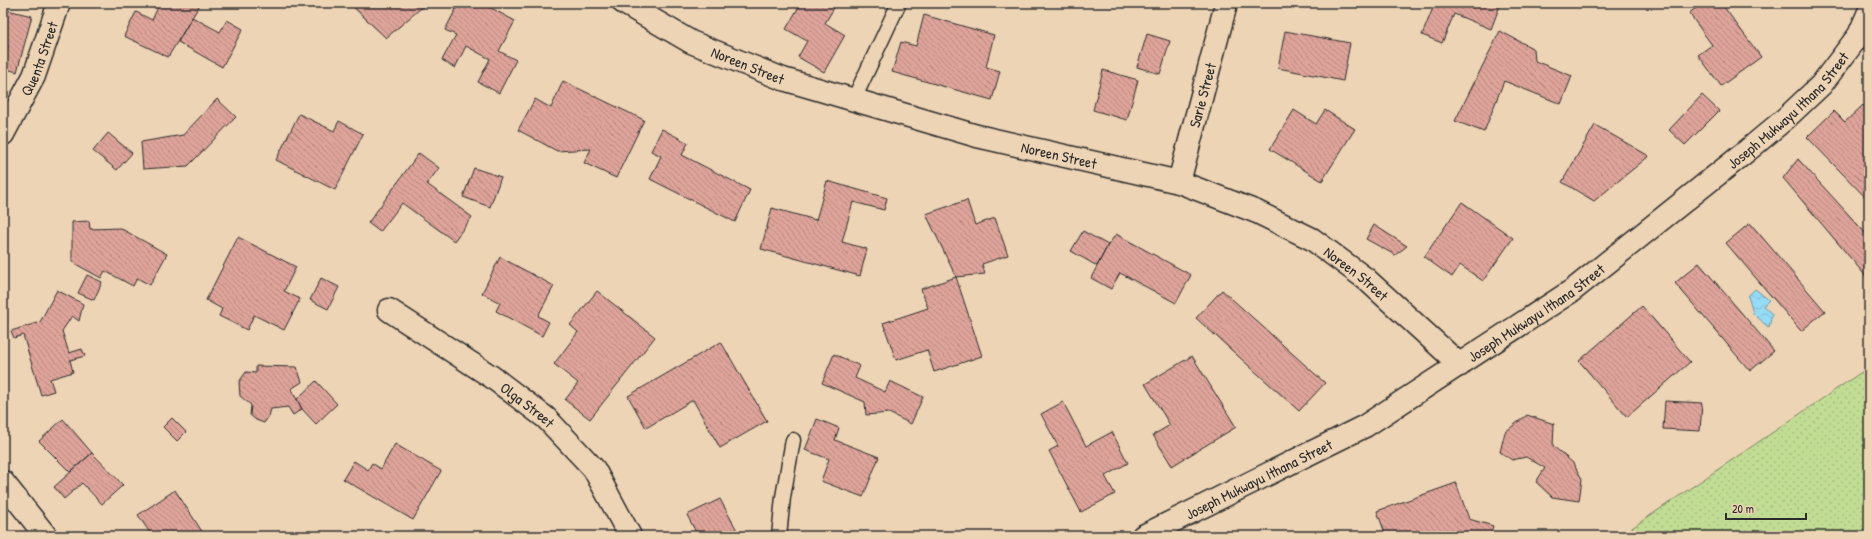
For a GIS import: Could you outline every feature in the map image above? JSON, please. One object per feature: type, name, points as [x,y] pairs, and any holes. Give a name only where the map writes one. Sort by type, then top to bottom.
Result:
[{"type":"street","name":"Quenta Street","points":[[3,134],[34,76],[60,3]]},
{"type":"street","name":"Noreen Street","points":[[624,3],[691,42],[783,79],[977,136],[1179,182],[1257,212],[1312,239],[1366,279],[1460,365]]},
{"type":"street","name":"Sarie Street","points":[[1179,182],[1225,8]]},
{"type":"street","name":"Joseph Mukwayu Ithana Street","points":[[1143,536],[1365,426],[1573,290],[1786,118],[1821,85],[1859,34],[1869,12]]},
{"type":"street","name":"Olga Street","points":[[390,310],[492,377],[546,418],[594,469],[630,536]]},
{"type":"street","points":[[3,482],[46,536]]},
{"type":"lane","points":[[854,100],[899,3]]},
{"type":"lane","points":[[779,536],[783,497],[792,440]]},
{"type":"green space","points":[[1869,367],[1869,536],[1620,536]]},
{"type":"water","points":[[1755,289],[1769,300],[1763,306],[1772,314],[1769,328],[1753,313],[1748,296]]},
{"type":"building","points":[[160,3],[201,3],[168,57],[124,36],[136,12],[152,20]]},
{"type":"building","points":[[349,3],[427,3],[386,38]]},
{"type":"building","points":[[459,3],[482,3],[515,21],[499,51],[516,60],[499,93],[478,82],[490,59],[466,46],[455,68],[442,60],[456,35],[445,30]]},
{"type":"building","points":[[801,3],[837,3],[825,23],[845,35],[824,72],[798,57],[807,41],[786,29]]},
{"type":"building","points":[[1435,3],[1501,3],[1491,29],[1454,14],[1442,43],[1422,35]]},
{"type":"building","points":[[1703,3],[1721,3],[1761,57],[1721,86],[1698,55],[1712,45],[1689,13]]},
{"type":"building","points":[[3,9],[32,16],[17,72],[3,68],[8,46],[3,45]]},
{"type":"building","points":[[924,15],[994,35],[986,67],[1000,71],[992,100],[892,72],[901,42],[916,46]]},
{"type":"building","points":[[192,17],[220,32],[227,20],[243,29],[222,67],[178,42]]},
{"type":"building","points":[[1285,31],[1350,43],[1343,81],[1278,68]]},
{"type":"building","points":[[1500,31],[1534,49],[1535,61],[1572,76],[1561,104],[1504,81],[1484,132],[1455,121]]},
{"type":"building","points":[[1147,34],[1170,41],[1160,74],[1137,67]]},
{"type":"building","points":[[1103,70],[1138,80],[1127,120],[1093,110]]},
{"type":"building","points":[[563,81],[644,120],[616,178],[584,163],[591,149],[557,151],[518,130],[535,99],[551,108]]},
{"type":"building","points":[[1702,95],[1719,111],[1685,145],[1669,130]]},
{"type":"building","points":[[217,99],[236,117],[188,166],[143,169],[141,142],[183,135]]},
{"type":"building","points":[[1863,105],[1869,112],[1869,201],[1807,137],[1834,111],[1845,122]]},
{"type":"building","points":[[1294,110],[1316,124],[1325,110],[1355,129],[1322,181],[1270,149]]},
{"type":"building","points":[[299,114],[334,131],[339,121],[363,134],[335,190],[276,160]]},
{"type":"building","points":[[1595,125],[1649,156],[1594,201],[1562,182]]},
{"type":"building","points":[[662,129],[688,143],[682,155],[750,190],[735,222],[650,179],[661,156],[651,151]]},
{"type":"building","points":[[108,133],[132,153],[117,170],[93,151]]},
{"type":"building","points":[[419,153],[439,168],[427,184],[472,217],[454,241],[402,203],[380,232],[368,223]]},
{"type":"building","points":[[1798,159],[1869,237],[1869,280],[1783,178]]},
{"type":"building","points":[[474,168],[501,177],[490,207],[463,197]]},
{"type":"building","points":[[827,181],[887,198],[884,210],[853,202],[842,242],[867,249],[860,276],[761,249],[772,208],[816,220]]},
{"type":"building","points":[[967,200],[975,225],[995,218],[1008,255],[982,264],[985,274],[956,277],[926,214]]},
{"type":"building","points":[[1462,202],[1513,238],[1483,281],[1460,265],[1452,277],[1424,257]]},
{"type":"building","points":[[89,221],[90,229],[120,228],[167,254],[150,285],[137,278],[133,286],[105,271],[101,278],[72,262],[72,222]]},
{"type":"building","points":[[1750,223],[1825,311],[1801,331],[1726,243]]},
{"type":"building","points":[[1374,225],[1407,246],[1395,255],[1366,239]]},
{"type":"building","points":[[1083,231],[1108,245],[1097,266],[1071,251]]},
{"type":"building","points":[[1116,234],[1191,275],[1176,303],[1120,273],[1111,289],[1091,278],[1108,245]]},
{"type":"building","points":[[238,237],[296,267],[284,291],[300,299],[284,330],[254,315],[247,330],[219,316],[222,309],[206,300]]},
{"type":"building","points":[[500,257],[554,286],[538,316],[549,322],[542,336],[496,311],[500,303],[482,293]]},
{"type":"building","points":[[1699,263],[1774,351],[1750,371],[1675,283]]},
{"type":"building","points":[[87,275],[102,282],[94,300],[78,293]]},
{"type":"building","points":[[956,277],[982,356],[934,372],[927,350],[896,360],[883,323],[928,308],[921,289]]},
{"type":"building","points":[[321,278],[339,287],[328,309],[310,300]]},
{"type":"building","points":[[57,290],[83,304],[79,321],[72,316],[62,331],[69,353],[82,349],[85,356],[70,360],[73,372],[50,379],[54,391],[41,395],[23,335],[14,338],[11,331],[40,322]]},
{"type":"building","points":[[1222,290],[1325,383],[1299,411],[1196,318]]},
{"type":"building","points":[[597,291],[655,337],[590,419],[565,400],[578,383],[554,364],[578,332],[570,325]]},
{"type":"building","points":[[1642,306],[1690,362],[1627,417],[1579,361]]},
{"type":"building","points":[[721,342],[767,421],[720,448],[693,400],[646,428],[628,396]]},
{"type":"building","points":[[834,354],[860,366],[855,378],[885,392],[890,381],[923,397],[911,424],[889,413],[866,415],[865,402],[822,383]]},
{"type":"building","points":[[1192,356],[1236,427],[1172,466],[1153,435],[1170,425],[1145,384]]},
{"type":"building","points":[[256,366],[297,367],[302,382],[291,389],[302,409],[293,415],[288,407],[271,409],[269,416],[264,423],[256,420],[250,415],[251,405],[240,396],[239,382],[246,372],[256,373]]},
{"type":"building","points":[[316,381],[337,404],[316,424],[302,409],[297,399]]},
{"type":"building","points":[[1665,401],[1702,403],[1700,431],[1663,429]]},
{"type":"building","points":[[1063,402],[1086,446],[1112,432],[1128,463],[1105,476],[1115,494],[1081,512],[1049,451],[1058,446],[1041,414]]},
{"type":"building","points":[[1527,415],[1554,424],[1553,446],[1573,463],[1582,479],[1579,501],[1552,497],[1536,482],[1545,468],[1526,457],[1512,460],[1500,452],[1505,432]]},
{"type":"building","points":[[172,418],[186,432],[177,441],[163,427]]},
{"type":"building","points":[[63,419],[92,453],[70,472],[39,441]]},
{"type":"building","points":[[817,419],[839,428],[835,440],[879,457],[863,497],[821,481],[829,459],[805,450]]},
{"type":"building","points":[[395,444],[441,471],[413,520],[343,479],[354,461],[368,470],[372,463],[381,469]]},
{"type":"building","points":[[92,453],[123,485],[102,504],[82,483],[64,499],[54,487]]},
{"type":"building","points":[[1456,483],[1469,519],[1493,526],[1490,536],[1386,536],[1377,511]]},
{"type":"building","points":[[175,490],[205,536],[152,536],[138,515]]},
{"type":"building","points":[[720,499],[740,536],[698,536],[687,515]]}]
